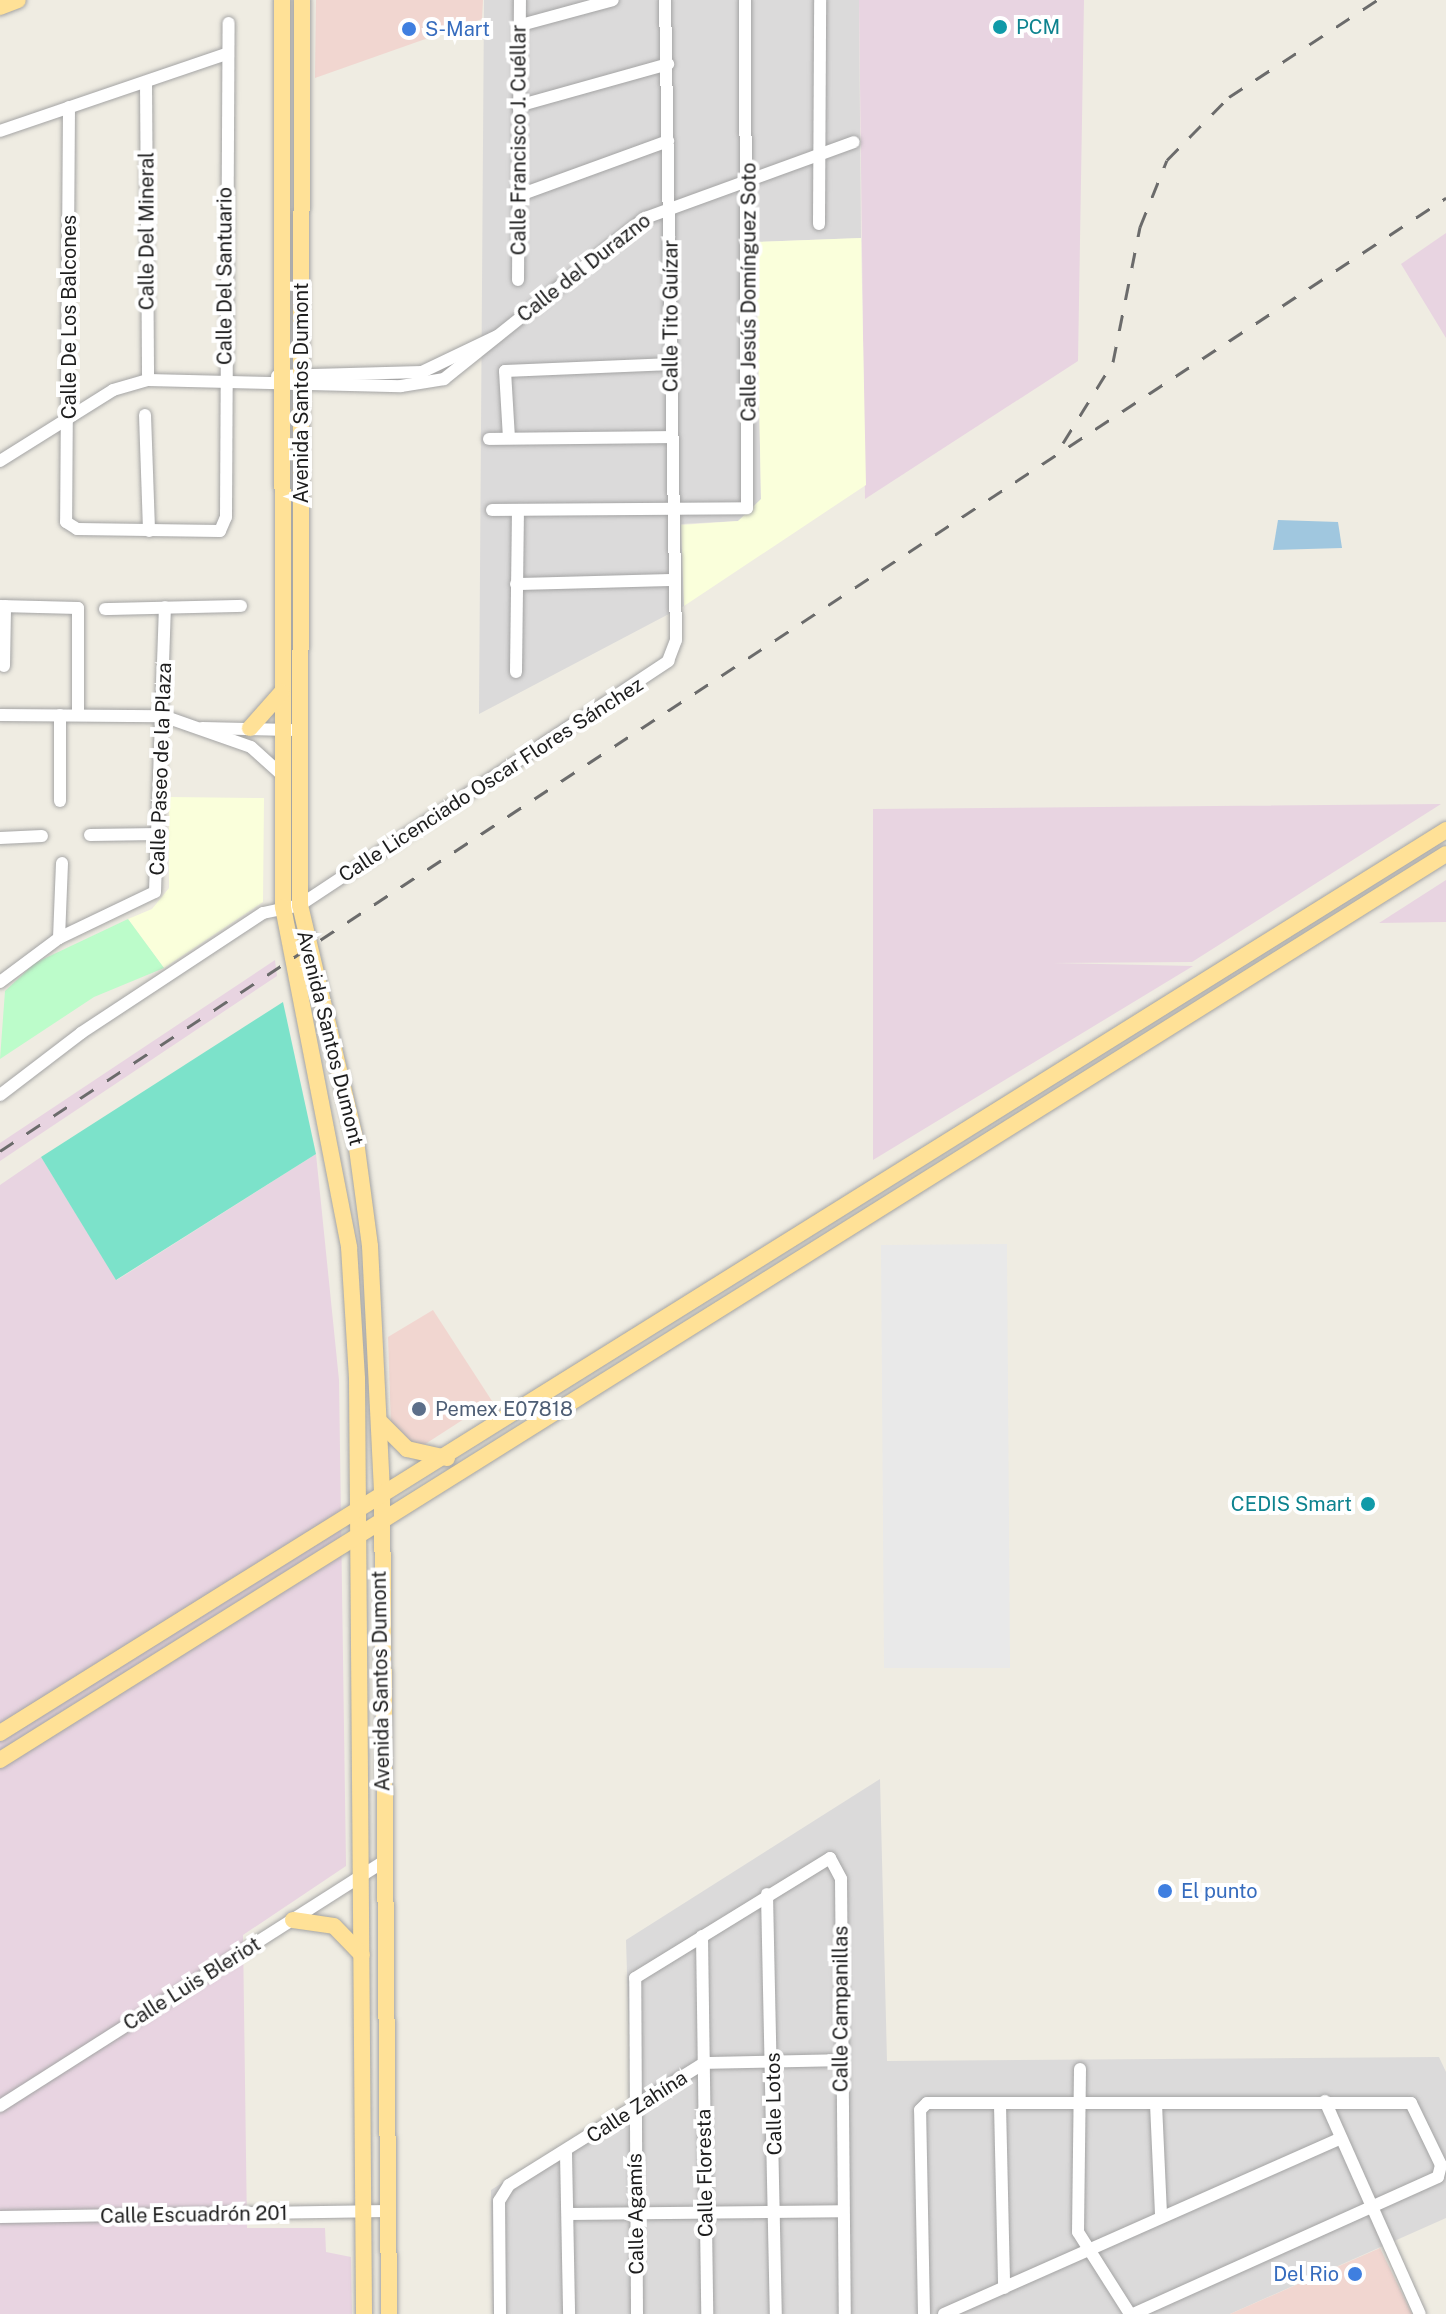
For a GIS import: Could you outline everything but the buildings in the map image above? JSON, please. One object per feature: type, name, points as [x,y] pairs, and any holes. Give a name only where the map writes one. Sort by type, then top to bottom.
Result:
[{"type":"main road","points":[[0,7],[18,0]]},
{"type":"main road","name":"Avenida Santos Dumont","points":[[282,0],[276,380],[282,775],[292,906],[302,922],[356,1141],[381,1423],[379,1639],[389,2314]]},
{"type":"main road","name":"Avenida Santos Dumont","points":[[302,0],[300,380],[303,731],[292,906],[286,934],[349,1247],[362,1505],[360,1874],[364,2314]]},
{"type":"main road","points":[[250,728],[283,691]]},
{"type":"main road","points":[[0,1733],[382,1492],[447,1458],[1446,830]]},
{"type":"main road","points":[[1417,849],[1429,865]]},
{"type":"main road","points":[[0,1760],[361,1530],[1446,854]]},
{"type":"main road","points":[[381,1423],[407,1449],[447,1458]]},
{"type":"main road","points":[[360,1638],[379,1639]]},
{"type":"main road","points":[[293,1920],[334,1926],[362,1955]]},
{"type":"street","name":"Calle Francisco J. Cuéllar","points":[[518,280],[520,0]]},
{"type":"street","points":[[521,25],[613,0]]},
{"type":"street","name":"Calle Tito Guízar","points":[[665,0],[672,207],[671,437],[676,631]]},
{"type":"street","name":"Calle Jesús Domínguez Soto","points":[[492,510],[741,512],[748,505],[750,180],[745,0]]},
{"type":"street","points":[[819,224],[823,154],[820,0]]},
{"type":"street","name":"Calle Del Santuario","points":[[149,531],[222,529],[226,54],[229,23]]},
{"type":"street","points":[[0,131],[226,54]]},
{"type":"street","points":[[518,106],[668,64]]},
{"type":"street","name":"Calle Del Mineral","points":[[146,82],[148,380]]},
{"type":"street","name":"Calle De Los Balcones","points":[[69,107],[69,525],[149,531]]},
{"type":"street","points":[[517,196],[668,141]]},
{"type":"street","name":"Calle del Durazno","points":[[0,461],[69,415],[148,380],[424,384],[457,374],[486,345],[631,227],[672,207],[854,142]]},
{"type":"street","points":[[486,345],[505,371],[509,438]]},
{"type":"street","points":[[505,371],[672,364]]},
{"type":"street","points":[[145,415],[149,531]]},
{"type":"street","points":[[489,439],[671,437]]},
{"type":"street","points":[[516,672],[518,511]]},
{"type":"street","points":[[516,584],[674,580]]},
{"type":"street","points":[[4,666],[3,606],[78,608],[78,715]]},
{"type":"street","points":[[105,609],[241,606]]},
{"type":"street","name":"Calle Paseo de la Plaza","points":[[0,982],[59,938],[154,895],[159,834],[165,607]]},
{"type":"street","name":"Calle Licenciado Oscar Flores Sánchez","points":[[0,1095],[81,1033],[292,906],[658,671],[674,651],[676,631]]},
{"type":"street","points":[[0,715],[163,716],[251,747],[282,775]]},
{"type":"street","points":[[60,715],[60,801]]},
{"type":"street","points":[[202,728],[303,731]]},
{"type":"street","points":[[90,835],[159,834]]},
{"type":"street","points":[[0,838],[42,836]]},
{"type":"street","points":[[59,938],[62,863]]},
{"type":"street","name":"Calle Campanillas","points":[[639,1973],[816,1862],[830,1858],[839,1867],[845,2314]]},
{"type":"street","name":"Calle Luis Bleriot","points":[[0,2106],[383,1862]]},
{"type":"street","name":"Calle Lotos","points":[[767,1894],[774,2062],[776,2314]]},
{"type":"street","name":"Calle Floresta","points":[[702,1936],[707,2314]]},
{"type":"street","name":"Calle Agamís","points":[[637,2314],[634,2108],[639,1973]]},
{"type":"street","name":"Calle Zahína","points":[[500,2314],[499,2201],[509,2185],[566,2153],[704,2063],[842,2060]]},
{"type":"street","points":[[924,2314],[920,2110],[931,2101],[1000,2105],[1075,2102],[1156,2104],[1405,2098],[1442,2169],[1373,2208],[1131,2314],[1086,2249],[1078,2232],[1075,2102],[1080,2069]]},
{"type":"street","points":[[1325,2101],[1420,2314]]},
{"type":"street","points":[[1156,2104],[1161,2214]]},
{"type":"street","points":[[1000,2105],[1004,2288]]},
{"type":"street","points":[[944,2314],[1161,2214],[1341,2138]]},
{"type":"street","points":[[566,2153],[569,2314]]},
{"type":"street","name":"Calle Escuadrón 201","points":[[0,2217],[387,2211]]},
{"type":"street","points":[[569,2214],[842,2211]]},
{"type":"shaded area","points":[[316,0],[483,0],[482,19],[315,78]]},
{"type":"shaded area","points":[[484,0],[859,0],[861,238],[756,242],[761,499],[755,513],[738,521],[681,524],[684,606],[479,714]]},
{"type":"shaded area","points":[[859,0],[1084,0],[1078,361],[865,499]]},
{"type":"shaded area","points":[[1446,233],[1446,338],[1401,264]]},
{"type":"shaded area","points":[[861,238],[866,485],[684,606],[681,525],[738,521],[761,499],[756,242]]},
{"type":"shaded area","points":[[169,797],[264,798],[263,902],[164,968],[128,919],[152,909],[169,888]]},
{"type":"shaded area","points":[[1441,804],[1192,962],[1053,963],[1193,966],[873,1160],[873,809]]},
{"type":"shaded area","points":[[1446,880],[1446,922],[1379,923]]},
{"type":"shaded area","points":[[275,960],[277,976],[0,1161],[0,1143]]},
{"type":"shaded area","points":[[316,1154],[339,1380],[346,1866],[243,1935],[247,2228],[325,2228],[326,2252],[351,2257],[352,2314],[0,2314],[0,1185],[41,1157],[117,1280]]},
{"type":"shaded area","points":[[1007,1244],[1010,1668],[884,1668],[881,1245]]},
{"type":"shaded area","points":[[433,1310],[492,1401],[419,1448],[391,1425],[388,1337]]},
{"type":"shaded area","points":[[880,1779],[887,2061],[1439,2057],[1446,2072],[1446,2218],[1230,2314],[493,2314],[491,2190],[631,2102],[626,1940]]},
{"type":"shaded area","points":[[1380,2248],[1412,2314],[1230,2314]]},
{"type":"green space","points":[[128,919],[164,968],[94,997],[0,1059],[5,991],[35,963]]},
{"type":"green space","points":[[283,1002],[316,1154],[116,1280],[41,1157]]},
{"type":"water","points":[[1278,520],[1338,522],[1342,548],[1273,550]]},
{"type":"railway","points":[[1063,443],[1113,362],[1140,227],[1167,160],[1229,97],[1377,0]]},
{"type":"railway","points":[[0,1151],[1446,198]]},
{"type":"place","name":"PCM","points":[[1000,27]]},
{"type":"place","name":"S-Mart","points":[[409,29]]},
{"type":"place","name":"Pemex E07818","points":[[419,1409]]},
{"type":"place","name":"CEDIS Smart","points":[[1368,1504]]},
{"type":"place","name":"El punto","points":[[1165,1891]]},
{"type":"place","name":"Del Rio","points":[[1355,2274]]}]
